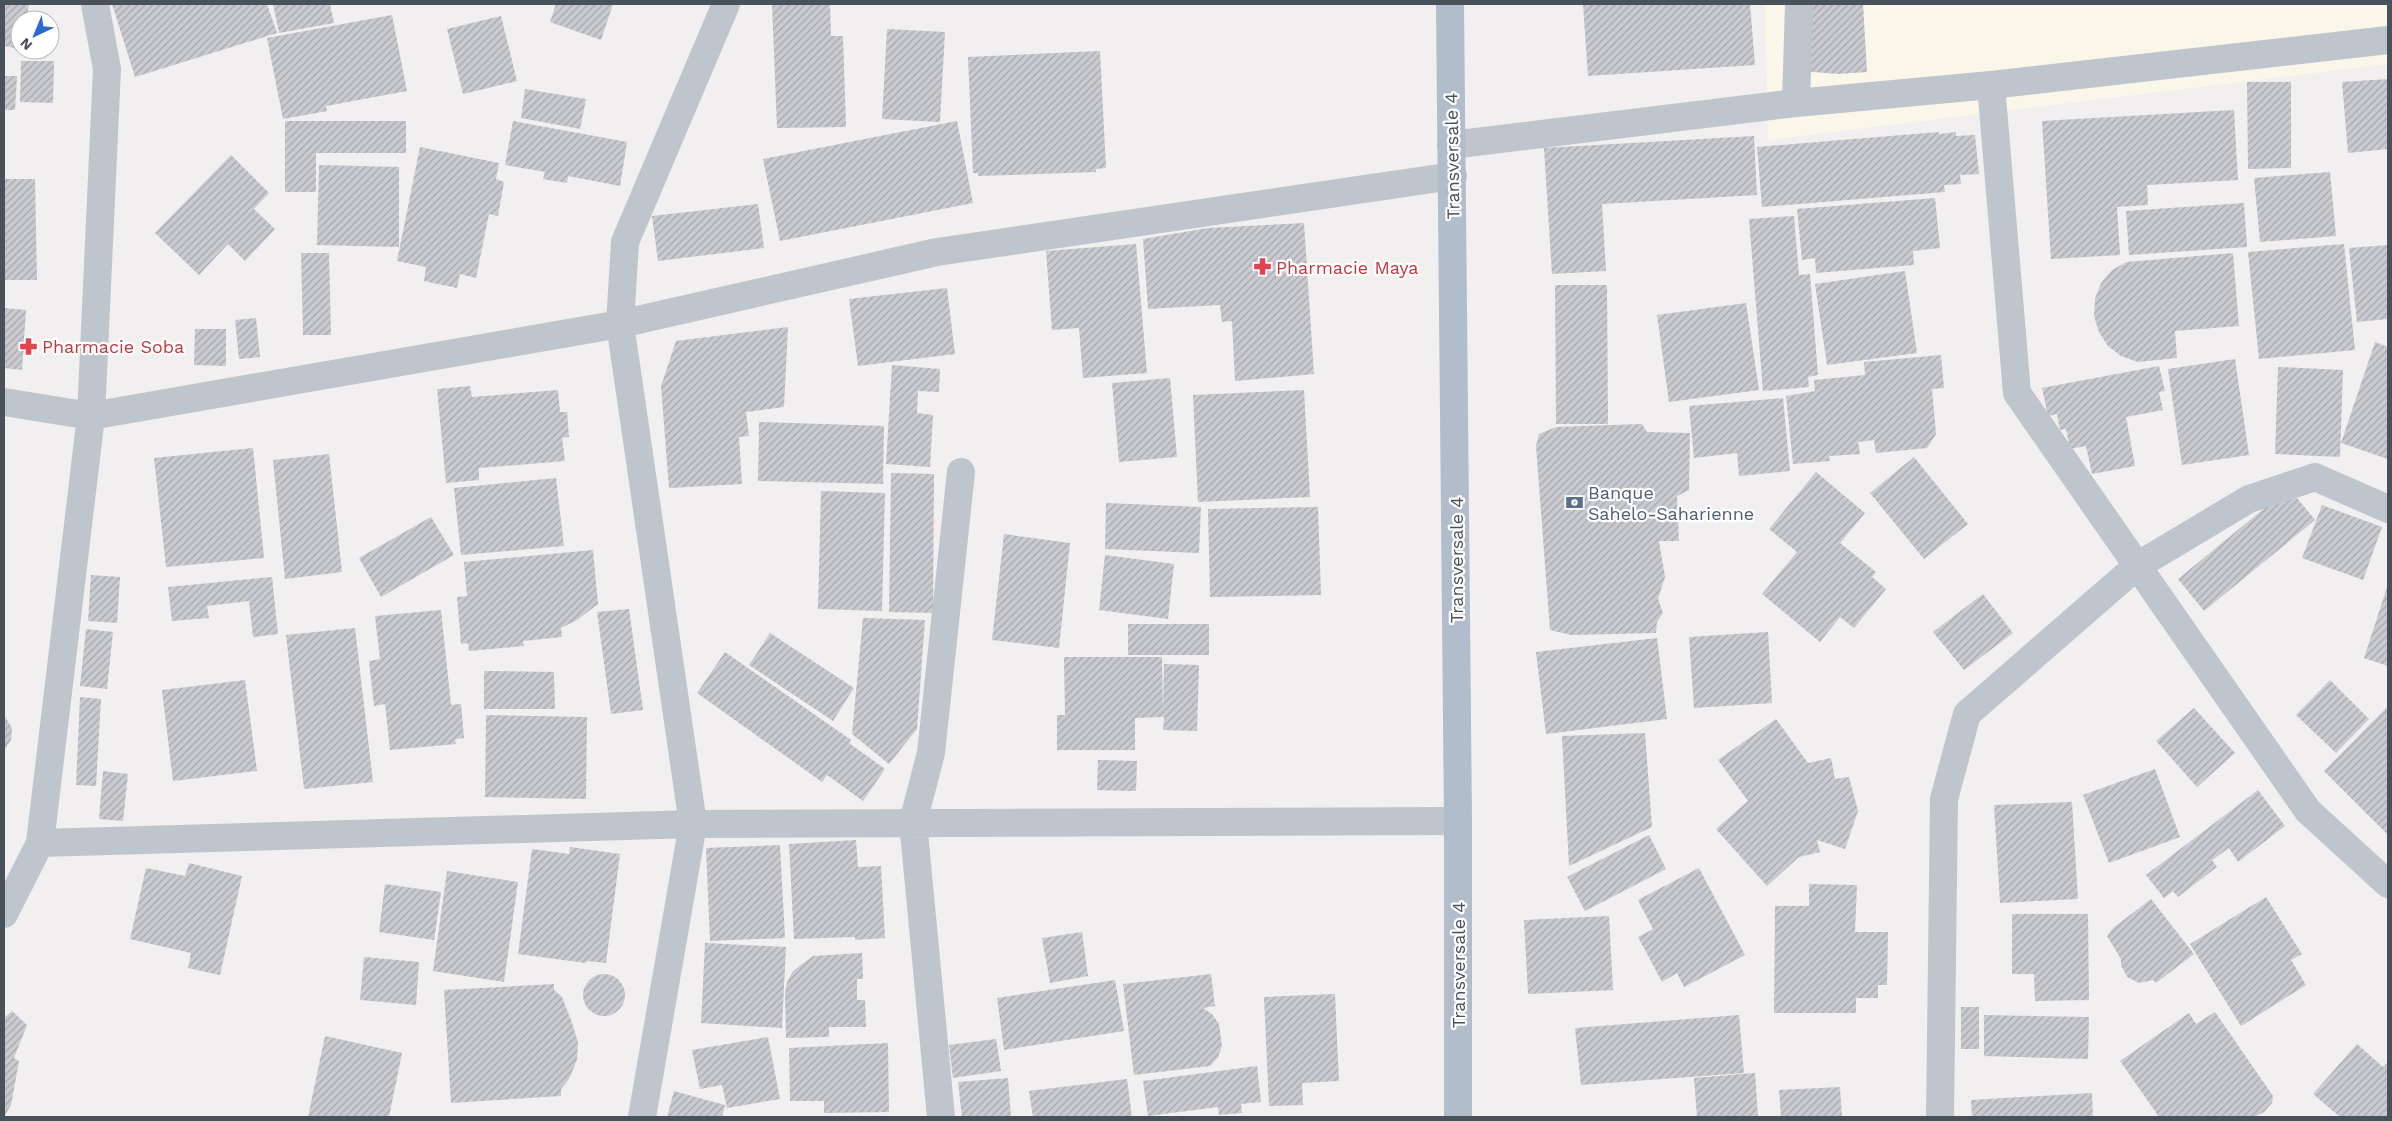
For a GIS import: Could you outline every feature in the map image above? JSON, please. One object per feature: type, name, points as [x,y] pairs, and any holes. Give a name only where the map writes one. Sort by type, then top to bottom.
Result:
[{"type":"main road","name":"Transversale 4","points":[[1450,4],[1458,821],[1458,1117]]},
{"type":"street","points":[[4,914],[40,842],[91,416],[107,69],[95,4]]},
{"type":"street","points":[[642,1117],[693,824],[620,324],[625,242],[726,4]]},
{"type":"street","points":[[1796,103],[1799,4]]},
{"type":"street","points":[[1452,145],[1796,103],[1991,85],[2388,40]]},
{"type":"street","points":[[1991,85],[2017,392],[2308,811],[2388,884]]},
{"type":"street","points":[[4,402],[91,416],[620,324],[937,252],[1453,176]]},
{"type":"street","points":[[941,1117],[913,822],[931,753],[961,472]]},
{"type":"street","points":[[1940,1117],[1944,799],[1967,714],[2137,566],[2249,499],[2315,477],[2388,509]]},
{"type":"street","points":[[40,842],[693,824],[1458,821]]},
{"type":"shaded area","points":[[1765,4],[2388,4],[2388,64],[1768,140]]},
{"type":"building","points":[[4,4],[29,4],[28,10],[10,10],[10,47],[4,46]]},
{"type":"building","points":[[112,4],[267,4],[277,33],[135,77]]},
{"type":"building","points":[[273,4],[330,4],[334,23],[279,33]]},
{"type":"building","points":[[556,4],[613,4],[601,40],[550,22]]},
{"type":"building","points":[[772,4],[830,4],[831,36],[843,36],[846,127],[777,128]]},
{"type":"building","points":[[1583,4],[1750,4],[1755,65],[1588,76]]},
{"type":"building","points":[[1805,4],[1863,4],[1867,72],[1838,74],[1801,71]]},
{"type":"building","points":[[392,15],[407,91],[326,106],[327,111],[283,119],[267,38]]},
{"type":"building","points":[[501,16],[517,81],[463,94],[447,29]]},
{"type":"building","points":[[887,29],[945,32],[940,122],[882,119]]},
{"type":"building","points":[[1100,51],[1106,168],[1096,169],[1096,172],[978,176],[978,173],[973,173],[968,57]]},
{"type":"building","points":[[21,61],[54,61],[53,103],[20,102]]},
{"type":"building","points":[[4,76],[17,76],[15,110],[4,110]]},
{"type":"building","points":[[2388,79],[2388,149],[2348,153],[2342,82]]},
{"type":"building","points":[[2247,82],[2291,82],[2291,168],[2248,169]]},
{"type":"building","points":[[525,89],[586,99],[580,129],[521,118]]},
{"type":"building","points":[[2234,110],[2238,180],[2147,185],[2148,205],[2117,207],[2120,255],[2051,259],[2042,121]]},
{"type":"building","points":[[285,121],[406,121],[406,153],[316,153],[316,192],[285,192]]},
{"type":"building","points":[[513,121],[627,142],[620,186],[568,176],[567,183],[543,179],[545,172],[505,165]]},
{"type":"building","points":[[957,121],[973,203],[780,241],[763,159]]},
{"type":"building","points":[[1939,132],[1939,134],[1956,132],[1956,136],[1975,135],[1979,174],[1960,175],[1961,184],[1944,185],[1945,192],[1762,207],[1757,147]]},
{"type":"building","points":[[1754,136],[1757,195],[1602,204],[1606,271],[1552,274],[1544,148]]},
{"type":"building","points":[[420,147],[499,163],[496,179],[504,182],[498,216],[489,214],[476,278],[460,274],[457,288],[424,281],[426,267],[397,261]]},
{"type":"building","points":[[231,155],[269,193],[254,209],[275,229],[245,261],[228,244],[199,275],[155,233]]},
{"type":"building","points":[[319,165],[399,167],[399,247],[317,245]]},
{"type":"building","points":[[2330,172],[2336,236],[2260,242],[2254,178]]},
{"type":"building","points":[[4,179],[35,179],[37,280],[4,280]]},
{"type":"building","points":[[1935,198],[1940,248],[1913,251],[1914,265],[1816,273],[1815,258],[1802,260],[1797,209]]},
{"type":"building","points":[[2244,203],[2247,247],[2129,255],[2126,211]]},
{"type":"building","points":[[758,204],[764,248],[658,261],[652,216]]},
{"type":"building","points":[[1794,216],[1799,275],[1810,274],[1818,375],[1808,377],[1809,387],[1763,391],[1749,219]]},
{"type":"building","points":[[1304,223],[1314,374],[1235,381],[1232,321],[1222,322],[1220,305],[1148,309],[1143,239],[1208,228]]},
{"type":"building","points":[[1136,244],[1147,373],[1083,378],[1079,328],[1052,330],[1046,251]]},
{"type":"building","points":[[2344,244],[2355,350],[2259,359],[2248,252]]},
{"type":"building","points":[[2388,245],[2388,319],[2357,322],[2349,248]]},
{"type":"building","points":[[301,253],[329,253],[331,335],[303,335]]},
{"type":"building","points":[[2233,253],[2239,326],[2175,331],[2177,358],[2138,362],[2121,356],[2108,346],[2099,332],[2094,316],[2095,299],[2101,283],[2112,270],[2127,262]]},
{"type":"building","points":[[1905,271],[1917,353],[1827,365],[1815,284]]},
{"type":"building","points":[[1555,285],[1607,285],[1608,424],[1556,424]]},
{"type":"building","points":[[947,288],[955,354],[858,366],[849,299]]},
{"type":"building","points":[[1746,303],[1759,390],[1669,402],[1657,315]]},
{"type":"building","points":[[4,308],[26,310],[22,370],[4,368]]},
{"type":"building","points":[[256,318],[260,357],[239,359],[235,320]]},
{"type":"building","points":[[788,327],[784,407],[746,412],[749,436],[739,437],[742,484],[669,488],[661,386],[676,341]]},
{"type":"building","points":[[195,329],[226,329],[226,366],[194,365]]},
{"type":"building","points":[[2375,342],[2388,347],[2388,459],[2341,443]]},
{"type":"building","points":[[1941,355],[1944,388],[1932,389],[1936,434],[1927,448],[1876,453],[1874,440],[1858,442],[1860,454],[1829,456],[1830,461],[1793,464],[1786,396],[1815,391],[1814,380],[1865,375],[1864,362]]},
{"type":"building","points":[[2235,359],[2249,455],[2182,465],[2168,369]]},
{"type":"building","points":[[892,365],[940,369],[939,392],[918,391],[917,413],[933,415],[930,467],[886,464]]},
{"type":"building","points":[[2159,366],[2165,391],[2159,392],[2163,410],[2126,417],[2135,466],[2092,474],[2086,446],[2070,449],[2066,429],[2060,430],[2057,414],[2048,416],[2042,388]]},
{"type":"building","points":[[2278,367],[2343,370],[2340,457],[2275,454]]},
{"type":"building","points":[[1170,378],[1177,457],[1119,462],[1112,383]]},
{"type":"building","points":[[470,386],[472,397],[558,390],[560,412],[567,412],[569,437],[562,438],[565,461],[479,468],[479,480],[446,483],[437,389]]},
{"type":"building","points":[[1304,390],[1310,497],[1198,502],[1193,395]]},
{"type":"building","points":[[1783,398],[1790,471],[1739,476],[1737,453],[1694,458],[1689,406]]},
{"type":"building","points":[[759,422],[884,426],[883,484],[758,481]]},
{"type":"building","points":[[1642,424],[1647,432],[1690,433],[1689,490],[1677,496],[1679,541],[1659,541],[1665,577],[1658,599],[1663,613],[1657,622],[1656,633],[1571,635],[1550,630],[1536,446],[1539,434],[1556,427]]},
{"type":"building","points":[[253,448],[264,558],[166,567],[154,458]]},
{"type":"building","points":[[329,454],[342,572],[285,579],[273,460]]},
{"type":"building","points":[[1914,457],[1968,524],[1924,559],[1870,493]]},
{"type":"building","points":[[1816,472],[1865,513],[1840,543],[1876,572],[1872,577],[1886,589],[1854,628],[1840,617],[1820,642],[1762,594],[1797,552],[1769,529]]},
{"type":"building","points":[[891,473],[934,474],[933,613],[889,612]]},
{"type":"building","points":[[556,478],[564,546],[461,555],[454,488]]},
{"type":"building","points":[[2289,488],[2315,520],[2204,611],[2178,579]]},
{"type":"building","points":[[821,491],[885,493],[882,611],[818,609]]},
{"type":"building","points":[[1106,503],[1201,507],[1199,553],[1105,549]]},
{"type":"building","points":[[2322,505],[2382,527],[2363,580],[2302,558]]},
{"type":"building","points":[[1318,507],[1321,595],[1210,597],[1208,509]]},
{"type":"building","points":[[431,517],[454,555],[381,597],[359,558]]},
{"type":"building","points":[[1004,534],[1070,543],[1059,648],[992,640]]},
{"type":"building","points":[[593,550],[598,604],[577,620],[561,628],[562,637],[523,641],[524,646],[469,651],[468,643],[461,644],[457,597],[467,596],[464,562]]},
{"type":"building","points":[[1105,555],[1174,564],[1168,619],[1099,610]]},
{"type":"building","points":[[91,575],[120,577],[117,623],[88,621]]},
{"type":"building","points":[[272,577],[278,634],[253,637],[249,601],[207,606],[209,618],[172,621],[168,587]]},
{"type":"building","points":[[2388,584],[2388,666],[2364,658]]},
{"type":"building","points":[[1983,594],[2013,633],[1964,670],[1933,632]]},
{"type":"building","points":[[629,609],[643,710],[611,714],[597,612]]},
{"type":"building","points":[[441,610],[451,705],[461,704],[464,738],[455,739],[456,744],[390,750],[385,704],[374,706],[369,661],[380,659],[375,616]]},
{"type":"building","points":[[863,618],[925,620],[917,729],[889,764],[852,734]]},
{"type":"building","points":[[1128,624],[1209,624],[1209,655],[1128,655]]},
{"type":"building","points":[[355,628],[373,782],[304,789],[286,635]]},
{"type":"building","points":[[86,629],[113,632],[107,689],[80,686]]},
{"type":"building","points":[[1768,632],[1772,703],[1694,708],[1689,637]]},
{"type":"building","points":[[770,633],[854,688],[833,721],[749,665]]},
{"type":"building","points":[[1657,638],[1667,719],[1546,734],[1536,652]]},
{"type":"building","points":[[725,652],[851,740],[849,743],[885,769],[863,801],[827,775],[822,782],[697,693]]},
{"type":"building","points":[[1064,657],[1162,657],[1163,713],[1164,664],[1199,665],[1197,731],[1163,730],[1164,717],[1135,718],[1135,750],[1057,750],[1057,715],[1065,715]]},
{"type":"building","points":[[484,671],[554,672],[555,709],[484,709]]},
{"type":"building","points":[[245,680],[257,771],[173,781],[162,690]]},
{"type":"building","points":[[2330,680],[2369,719],[2336,753],[2296,715]]},
{"type":"building","points":[[80,697],[101,699],[96,786],[76,785]]},
{"type":"building","points":[[2388,706],[2388,835],[2324,771]]},
{"type":"building","points":[[2194,708],[2235,753],[2197,787],[2156,741]]},
{"type":"building","points":[[4,715],[12,728],[11,740],[4,751]]},
{"type":"building","points":[[486,715],[587,717],[586,799],[485,797]]},
{"type":"building","points":[[1776,719],[1808,763],[1831,758],[1835,779],[1849,777],[1858,811],[1845,849],[1817,840],[1820,852],[1799,857],[1767,886],[1716,829],[1748,801],[1718,760]]},
{"type":"building","points":[[1645,733],[1652,827],[1569,866],[1562,736]]},
{"type":"building","points":[[1098,760],[1137,761],[1136,791],[1097,790]]},
{"type":"building","points":[[2155,769],[2180,837],[2109,863],[2083,795]]},
{"type":"building","points":[[103,771],[128,774],[123,821],[99,819]]},
{"type":"building","points":[[2258,790],[2285,826],[2238,862],[2229,848],[2212,860],[2217,867],[2178,897],[2173,891],[2164,898],[2146,875]]},
{"type":"building","points":[[2072,802],[2078,899],[2000,903],[1994,805]]},
{"type":"building","points":[[1649,835],[1666,869],[1585,911],[1567,877]]},
{"type":"building","points":[[856,840],[858,867],[881,866],[885,938],[855,940],[855,937],[794,939],[789,844]]},
{"type":"building","points":[[780,845],[785,938],[710,941],[706,848]]},
{"type":"building","points":[[570,847],[620,854],[606,963],[587,961],[586,963],[518,954],[532,849],[569,854]]},
{"type":"building","points":[[189,863],[242,876],[220,975],[188,968],[191,953],[130,939],[146,868],[185,876]]},
{"type":"building","points":[[1699,868],[1745,955],[1684,987],[1677,973],[1662,982],[1638,937],[1653,929],[1638,900]]},
{"type":"building","points":[[447,871],[518,882],[504,982],[433,971]]},
{"type":"building","points":[[385,884],[441,892],[434,940],[379,932]]},
{"type":"building","points":[[1809,884],[1857,885],[1855,932],[1888,932],[1887,985],[1878,985],[1878,998],[1856,998],[1856,1013],[1774,1013],[1775,906],[1809,906]]},
{"type":"building","points":[[2266,897],[2302,954],[2291,960],[2306,985],[2241,1026],[2190,944]]},
{"type":"building","points":[[2151,899],[2194,954],[2156,983],[2153,980],[2139,983],[2127,977],[2121,965],[2121,959],[2107,936],[2113,928]]},
{"type":"building","points":[[2012,914],[2088,914],[2089,1000],[2035,1001],[2034,974],[2012,974]]},
{"type":"building","points":[[1609,916],[1613,990],[1528,994],[1524,920]]},
{"type":"building","points":[[1082,932],[1088,976],[1050,983],[1042,938]]},
{"type":"building","points":[[705,943],[786,947],[782,1028],[701,1023]]},
{"type":"building","points":[[862,953],[863,979],[857,979],[857,1000],[865,1000],[866,1027],[829,1027],[829,1037],[786,1038],[785,994],[787,982],[793,971],[813,956]]},
{"type":"building","points":[[364,957],[419,962],[416,1005],[360,1000]]},
{"type":"building","points":[[600,974],[608,974],[619,980],[625,995],[619,1010],[608,1016],[600,1016],[589,1010],[583,999],[583,991],[589,980]]},
{"type":"building","points":[[1211,974],[1215,1006],[1203,1008],[1212,1014],[1219,1024],[1222,1046],[1218,1057],[1210,1066],[1134,1075],[1123,984]]},
{"type":"building","points":[[1115,980],[1124,1031],[1004,1050],[997,998]]},
{"type":"building","points":[[554,984],[554,990],[562,997],[578,1042],[577,1060],[569,1079],[561,1089],[561,1096],[451,1103],[444,990]]},
{"type":"building","points":[[1335,994],[1339,1081],[1302,1083],[1303,1105],[1269,1106],[1264,997]]},
{"type":"building","points":[[1961,1007],[1979,1007],[1979,1049],[1961,1049]]},
{"type":"building","points":[[12,1011],[27,1025],[14,1058],[19,1061],[11,1105],[4,1117],[4,1018]]},
{"type":"building","points":[[2215,1012],[2273,1096],[2272,1103],[2264,1112],[2254,1117],[2159,1117],[2120,1061],[2189,1013],[2196,1024]]},
{"type":"building","points":[[1739,1015],[1744,1073],[1581,1085],[1575,1028]]},
{"type":"building","points":[[1984,1015],[2089,1017],[2088,1059],[1984,1056]]},
{"type":"building","points":[[325,1036],[402,1053],[389,1117],[308,1117]]},
{"type":"building","points":[[768,1037],[780,1099],[727,1108],[722,1085],[700,1089],[692,1050]]},
{"type":"building","points":[[996,1039],[1001,1071],[953,1078],[949,1045]]},
{"type":"building","points":[[888,1043],[889,1112],[824,1113],[824,1101],[790,1101],[789,1048]]},
{"type":"building","points":[[2357,1044],[2383,1067],[2388,1062],[2388,1117],[2340,1117],[2313,1094]]},
{"type":"building","points":[[1257,1066],[1261,1102],[1241,1104],[1242,1113],[1219,1115],[1218,1107],[1148,1116],[1143,1081]]},
{"type":"building","points":[[1755,1073],[1758,1117],[1697,1117],[1694,1078]]},
{"type":"building","points":[[1008,1078],[1011,1117],[962,1117],[958,1082]]},
{"type":"building","points":[[1127,1079],[1132,1117],[1033,1117],[1029,1091]]},
{"type":"building","points":[[1840,1087],[1842,1117],[1781,1117],[1779,1090]]},
{"type":"building","points":[[674,1091],[725,1105],[722,1117],[667,1117]]},
{"type":"building","points":[[2092,1093],[2093,1117],[1972,1117],[1971,1100]]},
{"type":"place","name":"Pharmacie Maya","points":[[1262,267]]},
{"type":"place","name":"Pharmacie Soba","points":[[28,346]]},
{"type":"place","name":"Banque Sahelo-Saharienne","points":[[1574,502]]}]
